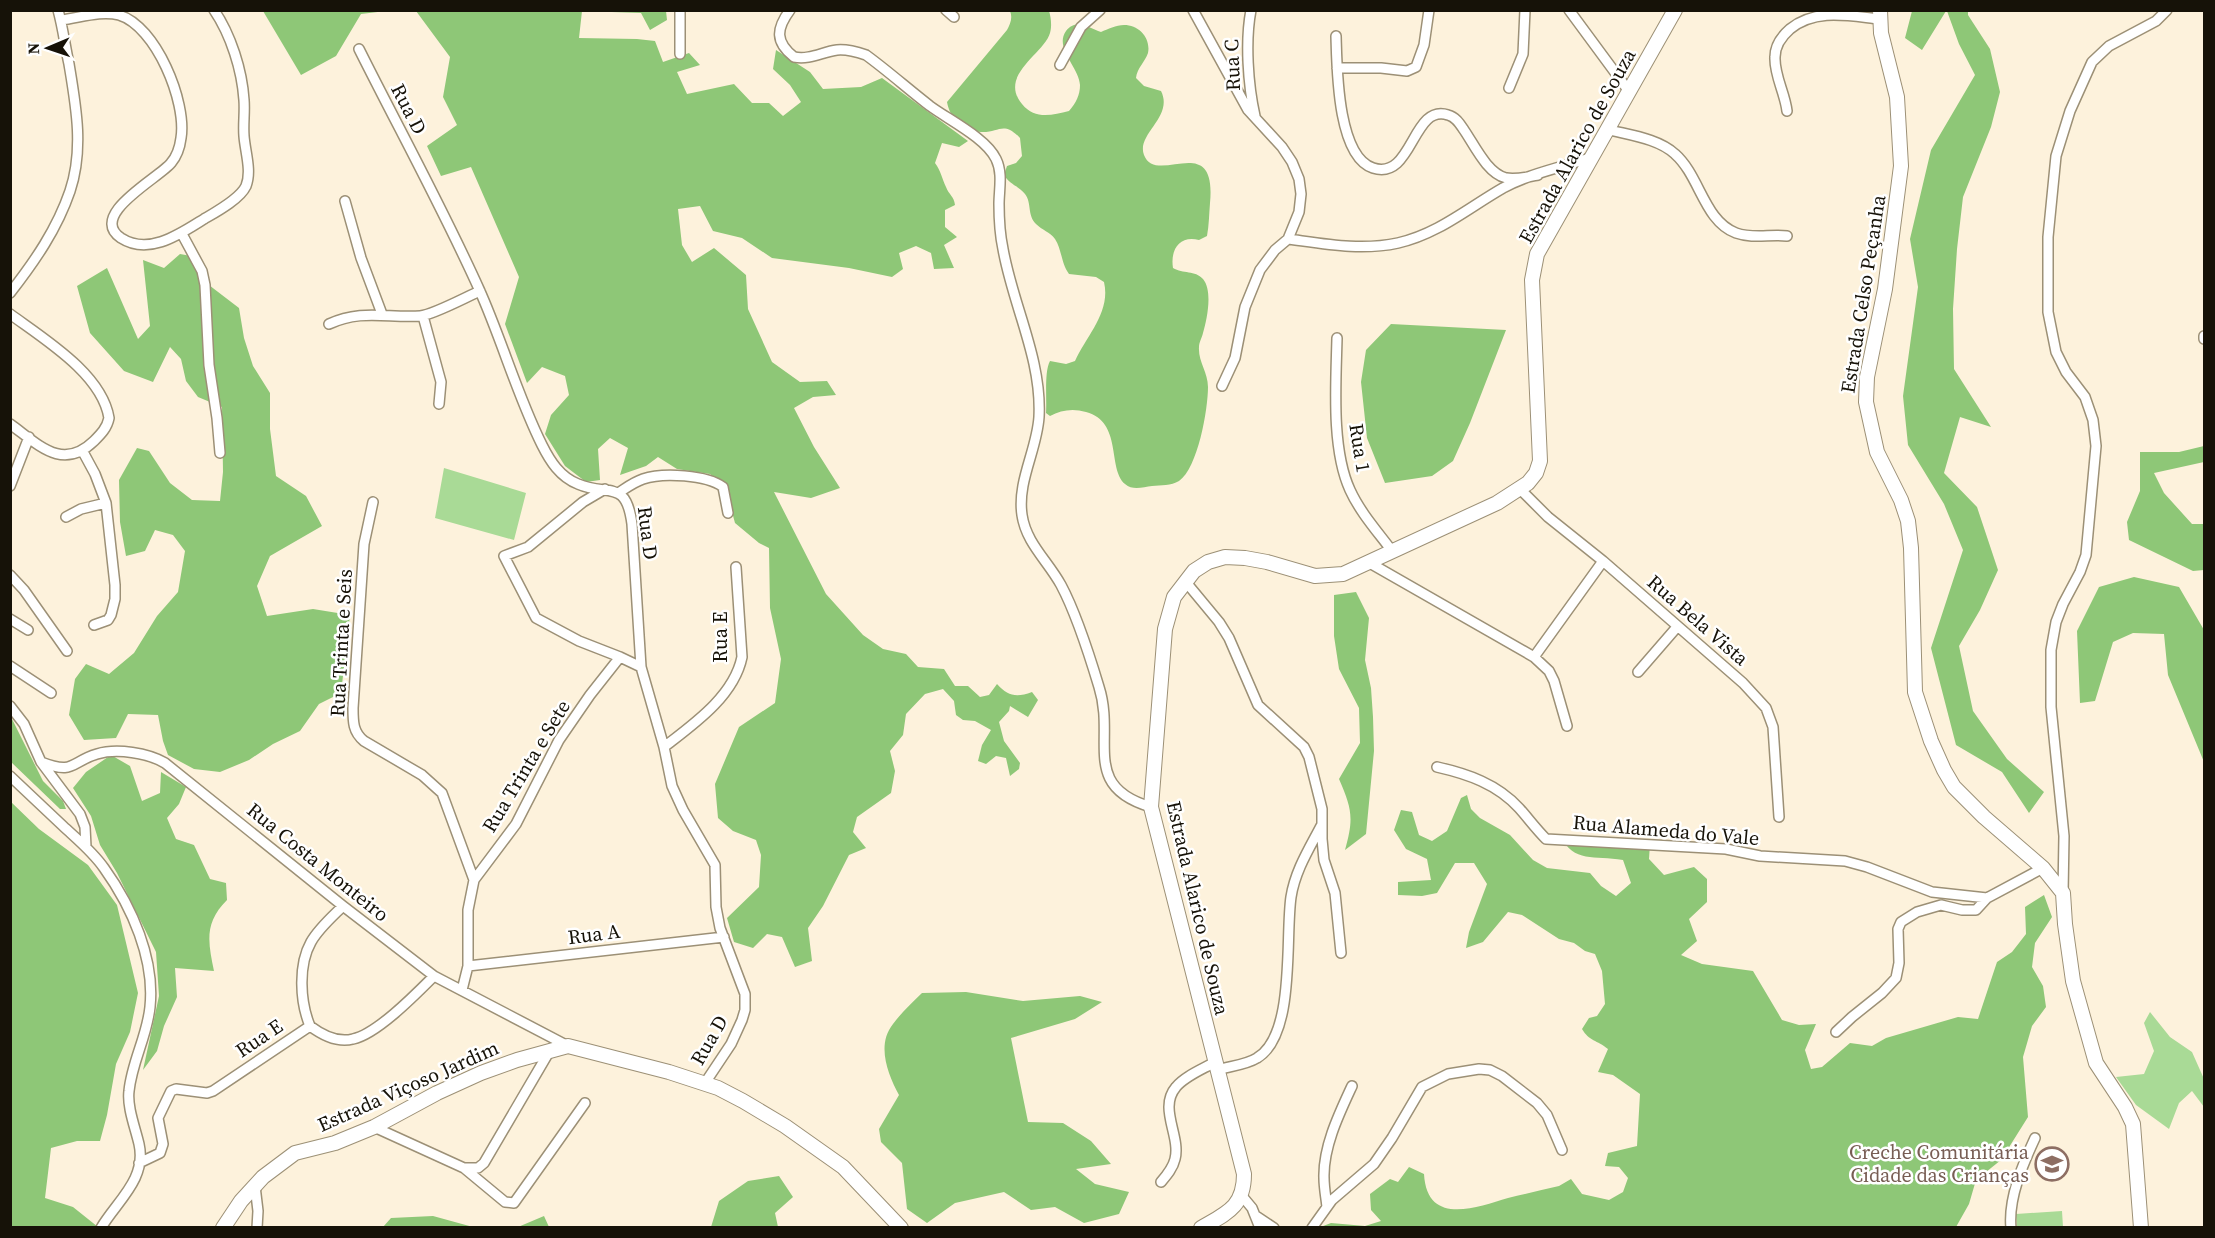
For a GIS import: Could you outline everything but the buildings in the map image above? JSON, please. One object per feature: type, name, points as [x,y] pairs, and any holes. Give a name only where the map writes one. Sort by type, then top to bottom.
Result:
[{"type":"main road","name":"Estrada Alarico de Souza","points":[[1242,1196],[1244,1185],[1242,1163],[1151,807],[1165,629],[1174,597],[1194,570],[1208,562],[1225,557],[1267,562],[1315,576],[1343,574],[1467,518],[1528,483],[1536,473],[1540,460],[1532,280],[1537,254],[1675,10]]},
{"type":"main road","name":"Estrada Celso Peçanha","points":[[1880,15],[1881,33],[1897,98],[1901,166],[1886,290],[1867,377],[1866,402],[1877,452],[1901,500],[1908,521],[1911,548],[1915,692],[1931,741],[1954,787],[1984,817],[2043,868],[2063,893]]},
{"type":"main road","points":[[2063,893],[2073,981],[2096,1063],[2126,1107],[2133,1124],[2141,1227]]},
{"type":"main road","points":[[568,1046],[705,1083],[728,1093],[764,1113],[843,1167],[901,1227]]},
{"type":"main road","name":"Estrada Viçoso Jardim","points":[[223,1227],[241,1201],[263,1177],[295,1153],[335,1143],[374,1127],[437,1093],[481,1073],[568,1046]]},
{"type":"main road","points":[[1201,1227],[1233,1208],[1242,1196]]},
{"type":"street","points":[[10,293],[43,249],[67,198],[75,172],[78,116],[58,10]]},
{"type":"street","points":[[61,21],[107,13],[121,16],[132,22],[156,49],[171,76],[181,110],[182,128],[178,150],[172,162],[128,197],[116,210],[113,223],[114,230],[119,236],[133,244],[161,242],[182,234],[225,207],[246,186],[248,164],[244,136],[244,99],[232,47],[214,10]]},
{"type":"street","points":[[680,10],[680,54]]},
{"type":"street","points":[[790,10],[782,20],[779,34],[784,48],[794,57],[810,58],[837,50],[866,55],[990,149],[996,158],[1000,168],[999,206],[1002,248],[1028,339],[1038,385],[1037,440],[1022,491],[1021,512],[1024,525],[1031,542],[1062,586],[1100,688],[1108,778],[1125,797],[1151,807]]},
{"type":"street","points":[[1060,65],[1081,27],[1100,10]]},
{"type":"street","points":[[1193,10],[1248,110],[1282,147],[1292,162],[1299,179],[1301,194],[1299,212],[1288,240],[1275,250],[1260,270],[1245,307],[1235,358],[1222,386]]},
{"type":"street","name":"Rua C","points":[[1251,10],[1248,50],[1255,118]]},
{"type":"street","points":[[1337,69],[1381,68],[1407,71],[1416,68],[1424,45],[1429,10]]},
{"type":"street","points":[[1509,88],[1524,54],[1526,10]]},
{"type":"street","points":[[1569,10],[1629,90]]},
{"type":"street","points":[[2063,893],[2064,836],[2051,707],[2051,650],[2056,622],[2086,555],[2096,446],[2090,408],[2060,361],[2050,326],[2049,237],[2056,156],[2070,111],[2096,57],[2109,46],[2156,21],[2167,10]]},
{"type":"street","points":[[1787,111],[1775,57],[1777,46],[1785,34],[1810,17],[1828,14],[1880,15]]},
{"type":"street","points":[[1336,36],[1341,114],[1355,150],[1368,165],[1387,169],[1394,166],[1424,123],[1432,117],[1443,114],[1454,117],[1490,168],[1503,177],[1514,179],[1538,176]]},
{"type":"street","name":"Rua D","points":[[359,49],[480,291],[532,424],[548,455],[559,472],[568,479],[579,485],[618,493],[627,501],[630,509],[641,667],[675,794],[715,865],[716,907],[724,937],[745,994],[745,1010],[730,1044],[705,1083]]},
{"type":"street","points":[[1606,129],[1648,140],[1674,153],[1685,165],[1715,218],[1726,228],[1738,234],[1752,236],[1786,236]]},
{"type":"street","points":[[1288,240],[1358,247],[1396,243],[1418,237],[1444,225],[1505,188],[1590,158]]},
{"type":"street","points":[[345,201],[361,258],[382,314]]},
{"type":"street","points":[[182,234],[202,271],[205,285],[209,365],[220,453]]},
{"type":"street","points":[[328,324],[343,318],[382,314],[423,316],[480,291]]},
{"type":"street","points":[[10,314],[80,367],[105,403],[110,418],[103,432],[82,450],[74,454],[58,455],[48,451],[10,424]]},
{"type":"street","points":[[423,316],[441,382],[438,404]]},
{"type":"street","name":"Rua 1","points":[[1337,338],[1337,422],[1342,467],[1359,507],[1392,551]]},
{"type":"street","points":[[10,486],[29,437]]},
{"type":"street","points":[[82,450],[95,474],[106,503],[114,569],[115,599],[108,620],[94,625]]},
{"type":"street","points":[[618,493],[644,478],[662,476],[706,479],[723,487],[728,513]]},
{"type":"street","points":[[605,489],[583,502],[528,546],[504,556],[536,618],[569,637],[641,667]]},
{"type":"street","name":"Rua Bela Vista","points":[[1520,489],[1548,517],[1603,561],[1760,700],[1770,715],[1773,727],[1779,817]]},
{"type":"street","name":"Rua Trinta e Seis","points":[[373,502],[364,544],[353,708],[354,728],[364,741],[422,775],[442,793],[474,880]]},
{"type":"street","points":[[66,517],[81,508],[106,503]]},
{"type":"street","points":[[1534,657],[1603,561]]},
{"type":"street","points":[[1368,562],[1534,657],[1548,670],[1554,681],[1567,726]]},
{"type":"street","name":"Rua E","points":[[664,747],[694,724],[711,707],[734,680],[739,670],[742,657],[736,567]]},
{"type":"street","points":[[10,575],[24,590],[67,651]]},
{"type":"street","points":[[1185,581],[1219,622],[1229,638],[1258,705],[1304,747],[1309,757],[1322,809],[1324,860],[1335,893],[1341,953]]},
{"type":"street","points":[[10,619],[28,630]]},
{"type":"street","points":[[1638,672],[1677,627]]},
{"type":"street","name":"Rua Trinta e Sete","points":[[462,990],[468,966],[468,910],[474,880],[516,824],[559,740],[620,657]]},
{"type":"street","points":[[10,666],[51,693]]},
{"type":"street","points":[[10,706],[24,724],[41,762],[80,814],[86,847]]},
{"type":"street","name":"Rua Costa Monteiro","points":[[41,762],[67,768],[105,753],[151,755],[174,770],[434,976],[568,1046]]},
{"type":"street","name":"Rua Alameda do Vale","points":[[1437,767],[1479,779],[1500,790],[1546,839],[1726,849],[1760,856],[1845,861],[1932,892],[1987,898]]},
{"type":"street","points":[[10,776],[86,847],[104,868],[140,936],[151,979],[146,1032],[135,1060],[128,1094],[140,1147],[139,1163],[130,1190],[101,1227]]},
{"type":"street","points":[[1161,1182],[1172,1169],[1176,1156],[1169,1106],[1176,1086],[1216,1066],[1255,1059],[1265,1052],[1274,1037],[1283,1003],[1288,962],[1291,897],[1296,876],[1323,822]]},
{"type":"street","points":[[1836,1032],[1896,978],[1900,955],[1898,929],[1901,922],[1917,912],[1941,905],[1962,910],[1976,910],[1987,898],[2043,868]]},
{"type":"street","points":[[310,1026],[305,1014],[305,956],[311,941],[343,906]]},
{"type":"street","name":"Rua A","points":[[468,966],[724,937]]},
{"type":"street","name":"Rua E","points":[[139,1163],[160,1153],[163,1144],[158,1118],[171,1091],[176,1089],[207,1093],[213,1091],[310,1026],[319,1033],[336,1039],[355,1039],[365,1035],[434,976]]},
{"type":"street","points":[[464,1168],[478,1168],[484,1163],[549,1052]]},
{"type":"street","points":[[1312,1227],[1337,1195],[1374,1164],[1422,1088],[1457,1072],[1490,1070],[1503,1076],[1537,1103],[1547,1115],[1562,1150]]},
{"type":"street","points":[[1327,1207],[1323,1176],[1337,1119],[1352,1086]]},
{"type":"street","points":[[374,1127],[464,1168],[505,1202],[514,1203],[585,1103]]},
{"type":"street","points":[[2011,1227],[2010,1216],[2017,1184],[2036,1138]]},
{"type":"street","points":[[255,1186],[258,1210],[257,1227]]},
{"type":"street","points":[[1242,1196],[1256,1216],[1260,1227]]},
{"type":"street","points":[[1256,1216],[1274,1227]]},
{"type":"green space","points":[[263,11],[386,11],[361,14],[336,56],[301,75]]},
{"type":"green space","points":[[416,11],[582,11],[579,38],[655,41],[663,62],[689,53],[700,65],[677,72],[687,94],[734,84],[752,103],[769,103],[783,116],[801,102],[790,85],[773,69],[776,50],[810,72],[823,89],[861,87],[882,78],[968,141],[959,147],[942,143],[935,163],[955,205],[945,210],[945,227],[957,237],[944,245],[954,268],[934,269],[931,253],[916,246],[899,253],[903,269],[892,277],[849,268],[772,258],[742,238],[713,231],[700,206],[678,209],[682,245],[692,262],[714,248],[746,275],[748,309],[772,362],[800,382],[827,381],[836,395],[813,397],[794,408],[814,447],[840,488],[811,498],[774,492],[826,594],[863,635],[883,649],[906,654],[918,667],[944,669],[955,686],[968,686],[980,697],[989,695],[997,684],[1013,695],[1032,692],[1038,700],[1028,717],[1010,706],[1009,711],[999,722],[1004,741],[1020,763],[1019,769],[1010,776],[1006,758],[996,756],[986,764],[978,761],[982,745],[991,730],[975,721],[963,720],[956,715],[954,701],[943,689],[925,694],[906,714],[903,735],[890,751],[895,771],[891,793],[857,817],[853,832],[866,848],[849,855],[823,906],[808,928],[812,961],[795,967],[782,937],[767,934],[753,948],[734,942],[727,918],[759,887],[761,855],[756,840],[733,831],[718,818],[715,784],[739,727],[775,703],[781,659],[770,608],[769,548],[759,543],[735,523],[725,486],[710,474],[677,469],[658,457],[646,466],[620,475],[628,448],[610,438],[598,449],[600,480],[586,482],[565,466],[545,434],[551,415],[569,395],[565,376],[542,367],[527,383],[505,324],[519,277],[471,167],[441,176],[427,146],[457,125],[443,97],[450,57]]},
{"type":"green space","points":[[582,11],[666,11],[667,20],[650,30],[641,13]]},
{"type":"green space","points":[[1010,11],[1049,11],[1050,13],[1050,33],[1019,74],[1015,84],[1016,93],[1022,104],[1032,112],[1044,115],[1069,111],[1078,96],[1079,78],[1063,44],[1063,37],[1070,27],[1083,25],[1101,32],[1124,25],[1134,27],[1143,33],[1148,42],[1148,53],[1136,78],[1144,86],[1161,91],[1164,100],[1163,109],[1145,140],[1144,155],[1151,163],[1160,166],[1195,164],[1204,169],[1210,181],[1207,236],[1199,240],[1192,239],[1182,242],[1175,249],[1172,261],[1173,268],[1200,276],[1208,291],[1206,320],[1199,343],[1200,357],[1208,387],[1204,423],[1192,464],[1186,474],[1173,484],[1138,488],[1128,486],[1120,477],[1110,435],[1098,417],[1076,410],[1063,411],[1050,416],[1046,413],[1046,379],[1050,361],[1066,364],[1075,361],[1101,313],[1105,293],[1104,282],[1096,277],[1069,274],[1055,239],[1036,224],[1031,217],[1025,194],[1004,175],[1007,166],[1016,163],[1022,156],[1020,138],[1005,128],[987,132],[975,131],[954,117],[947,102],[1007,30],[1011,19]]},
{"type":"green space","points":[[1912,11],[1946,11],[1922,50],[1905,38]]},
{"type":"green space","points":[[1947,11],[1968,11],[1968,15],[1990,49],[2000,92],[1991,127],[1963,197],[1953,309],[1954,369],[1991,427],[1960,417],[1944,473],[1977,507],[1998,570],[1980,610],[1959,646],[1973,711],[2007,759],[2044,792],[2029,813],[2002,772],[1956,745],[1931,648],[1963,550],[1944,504],[1908,445],[1903,396],[1918,287],[1910,239],[1931,150],[1975,75],[1959,44]]},
{"type":"green space","points":[[180,254],[191,256],[205,282],[239,308],[244,338],[253,366],[270,393],[270,429],[276,476],[306,496],[322,526],[270,556],[257,586],[267,616],[313,609],[350,615],[341,693],[319,704],[300,731],[273,744],[249,760],[220,772],[194,769],[168,755],[158,715],[128,714],[116,738],[84,740],[69,715],[75,679],[86,664],[109,674],[134,653],[157,616],[178,592],[185,551],[173,535],[155,530],[145,551],[126,556],[120,522],[119,480],[137,448],[149,451],[170,483],[192,500],[220,501],[223,472],[222,407],[198,397],[186,381],[181,359],[170,347],[153,382],[124,371],[90,333],[77,286],[107,268],[138,339],[150,326],[143,260],[164,268]]},
{"type":"green space","points":[[1391,324],[1506,330],[1453,461],[1432,476],[1385,483],[1367,438],[1361,382],[1366,350]]},
{"type":"green space","points":[[2204,446],[2204,462],[2154,473],[2164,493],[2192,524],[2204,524],[2204,570],[2193,571],[2129,540],[2127,522],[2140,491],[2140,452],[2179,452]]},
{"type":"green space","points":[[444,468],[526,493],[514,540],[435,518]]},
{"type":"green space","points":[[2134,577],[2179,587],[2204,630],[2204,762],[2168,675],[2164,634],[2133,633],[2113,642],[2095,701],[2080,703],[2077,631],[2099,587]]},
{"type":"green space","points":[[1356,592],[1369,618],[1365,660],[1371,688],[1374,751],[1366,834],[1345,850],[1350,830],[1350,814],[1347,798],[1339,779],[1360,743],[1359,708],[1339,669],[1334,636],[1334,595]]},
{"type":"green space","points":[[10,715],[43,781],[63,801],[66,809],[60,809],[11,762]]},
{"type":"green space","points":[[111,755],[130,766],[142,801],[160,793],[161,772],[186,787],[179,804],[167,818],[176,839],[194,845],[210,879],[226,883],[227,900],[211,925],[209,942],[214,971],[175,968],[177,997],[164,1026],[157,1051],[143,1070],[159,996],[156,952],[117,873],[100,845],[91,816],[73,788],[86,772]]},
{"type":"green space","points":[[1467,795],[1471,809],[1480,818],[1510,835],[1533,860],[1547,868],[1590,873],[1601,886],[1616,896],[1631,883],[1623,860],[1594,858],[1578,854],[1566,844],[1560,835],[1586,847],[1602,837],[1650,844],[1649,859],[1664,875],[1694,867],[1707,879],[1707,902],[1689,919],[1697,941],[1681,955],[1702,964],[1753,971],[1782,1020],[1799,1025],[1816,1024],[1805,1050],[1811,1069],[1822,1067],[1850,1043],[1872,1046],[1886,1038],[1958,1017],[1978,1019],[1997,962],[2012,952],[2026,934],[2025,907],[2044,895],[2052,917],[2035,943],[2032,967],[2043,986],[2046,1007],[2032,1026],[2023,1057],[2028,1117],[2001,1160],[1976,1180],[1969,1204],[1956,1227],[1318,1228],[1331,1223],[1365,1226],[1381,1221],[1371,1210],[1370,1194],[1390,1179],[1398,1182],[1409,1167],[1424,1174],[1427,1190],[1434,1201],[1443,1207],[1455,1209],[1468,1209],[1559,1186],[1571,1179],[1582,1194],[1609,1200],[1623,1192],[1628,1178],[1619,1167],[1605,1166],[1608,1153],[1637,1146],[1640,1094],[1613,1075],[1598,1072],[1608,1049],[1590,1038],[1582,1029],[1589,1018],[1597,1016],[1605,1004],[1602,971],[1595,954],[1585,951],[1574,943],[1559,939],[1522,915],[1508,912],[1483,942],[1466,948],[1469,932],[1487,884],[1474,863],[1455,863],[1437,893],[1422,896],[1398,895],[1398,882],[1431,880],[1427,859],[1406,849],[1394,830],[1401,810],[1412,812],[1419,835],[1432,841],[1447,831],[1461,798]]},
{"type":"green space","points":[[10,801],[39,829],[88,865],[117,905],[138,993],[130,1032],[116,1064],[100,1141],[77,1141],[51,1148],[45,1198],[73,1207],[98,1227],[11,1227]]},
{"type":"green space","points":[[966,992],[1023,1001],[1080,996],[1102,1002],[1075,1019],[1011,1038],[1028,1122],[1063,1123],[1091,1141],[1111,1164],[1076,1169],[1095,1184],[1129,1192],[1119,1214],[1084,1223],[1055,1207],[1031,1210],[1004,1192],[955,1203],[927,1223],[907,1209],[902,1163],[881,1142],[879,1129],[899,1095],[888,1069],[885,1041],[893,1024],[922,993]]},
{"type":"green space","points":[[2150,1012],[2170,1037],[2192,1052],[2204,1079],[2204,1107],[2192,1091],[2179,1103],[2169,1129],[2136,1105],[2116,1077],[2144,1074],[2154,1051],[2144,1023]]},
{"type":"green space","points":[[779,1176],[793,1197],[775,1213],[778,1227],[711,1227],[719,1201],[748,1181]]},
{"type":"green space","points":[[2062,1211],[2063,1227],[2017,1227],[2016,1214]]},
{"type":"green space","points":[[433,1216],[473,1227],[383,1227],[391,1218]]},
{"type":"green space","points":[[544,1216],[549,1227],[518,1227]]},
{"type":"place","name":"Creche Comunitária Cidade das Crianças","points":[[2052,1164]]}]
